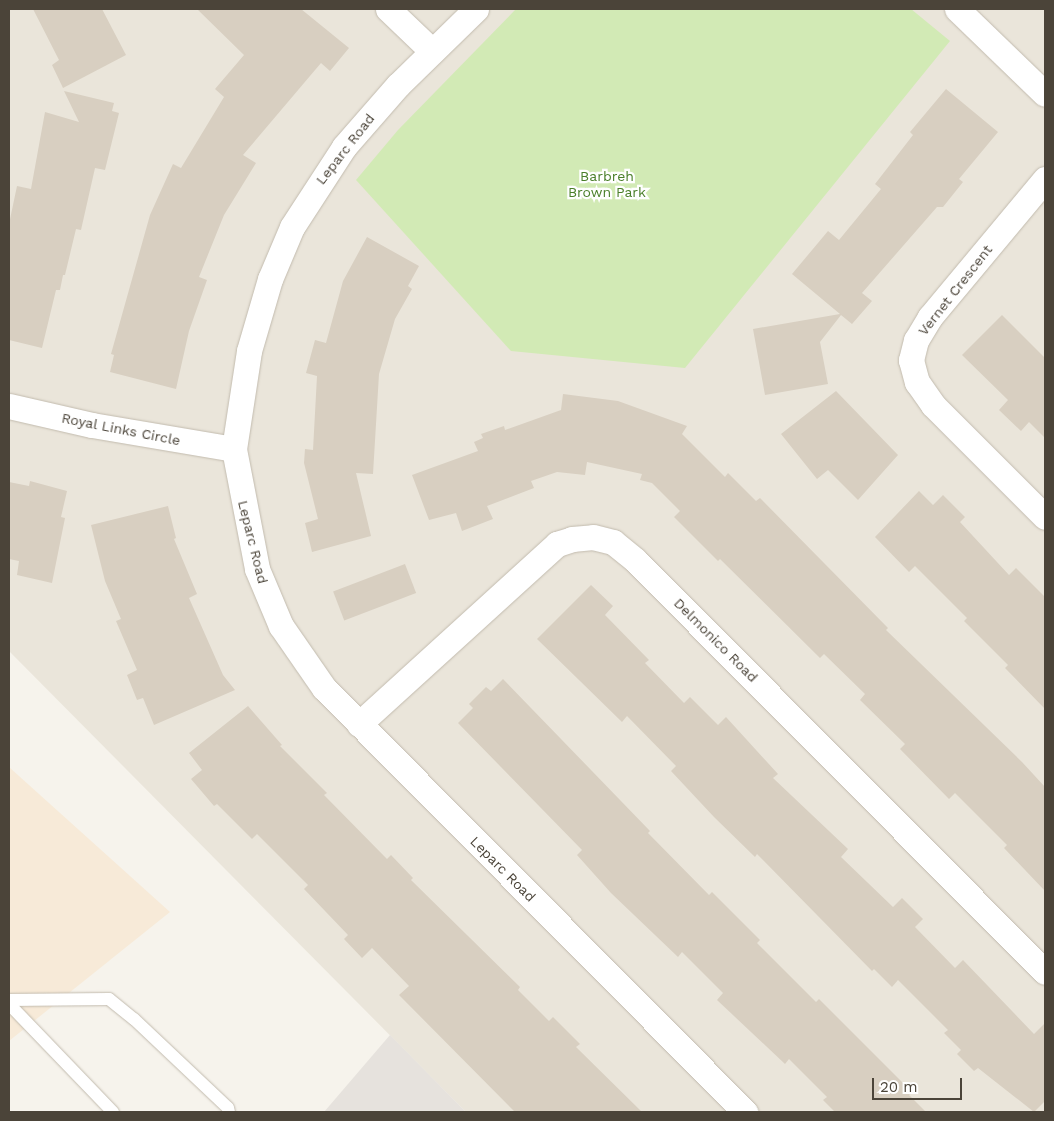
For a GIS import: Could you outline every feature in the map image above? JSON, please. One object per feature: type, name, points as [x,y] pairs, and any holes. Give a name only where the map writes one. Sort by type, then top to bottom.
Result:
[{"type":"street","points":[[388,9],[432,52]]},
{"type":"street","name":"Leparc Road","points":[[476,9],[432,52],[344,147],[292,227],[270,279],[256,325],[234,449],[248,532],[257,569],[270,603],[307,666],[359,724],[745,1112]]},
{"type":"street","points":[[957,9],[1045,94]]},
{"type":"street","name":"Vernet Crescent","points":[[1045,179],[930,317],[916,340],[911,360],[918,382],[933,405],[1045,518]]},
{"type":"street","name":"Royal Links Circle","points":[[9,406],[92,425],[234,449]]},
{"type":"street","name":"Delmonico Road","points":[[359,724],[557,544],[572,539],[593,537],[613,542],[635,560],[1045,972]]},
{"type":"lane","points":[[9,1000],[109,999],[149,1032],[228,1108],[229,1112]]},
{"type":"lane","points":[[9,1004],[113,1112]]},
{"type":"shaded area","points":[[9,9],[1045,9],[1045,1112],[466,1112],[9,651]]},
{"type":"shaded area","points":[[9,767],[170,912],[9,1041]]},
{"type":"shaded area","points":[[390,1035],[466,1112],[324,1112]]},
{"type":"green space","name":"Barbreh Brown Park","points":[[516,9],[911,9],[950,41],[685,368],[511,351],[356,180],[398,130]]},
{"type":"building","points":[[33,9],[102,9],[126,55],[63,88],[52,65],[59,60]]},
{"type":"building","points":[[197,9],[301,9],[349,48],[330,71],[321,63],[243,155],[256,163],[224,215],[199,277],[207,280],[189,331],[176,389],[110,372],[114,355],[111,354],[150,215],[173,164],[181,168],[224,97],[215,89],[244,55]]},
{"type":"building","points":[[946,89],[998,132],[959,179],[963,182],[943,207],[937,207],[862,293],[872,301],[852,324],[841,315],[820,342],[828,384],[765,395],[753,329],[840,314],[792,274],[828,231],[839,240],[881,189],[875,184],[913,135],[910,132]]},
{"type":"building","points":[[64,91],[114,103],[112,111],[119,113],[105,170],[95,168],[81,230],[76,229],[65,275],[63,275],[60,290],[56,290],[42,348],[9,340],[9,224],[17,186],[31,189],[45,112],[79,122]]},
{"type":"building","points":[[367,237],[419,266],[408,286],[412,289],[395,319],[379,374],[373,474],[356,473],[371,536],[312,552],[305,523],[318,519],[304,463],[305,449],[313,450],[317,376],[306,373],[315,340],[326,343],[343,281]]},
{"type":"building","points":[[1002,315],[1045,358],[1045,438],[1029,422],[1021,431],[999,410],[1008,400],[962,355]]},
{"type":"building","points":[[836,391],[898,455],[858,500],[828,470],[817,479],[781,434]]},
{"type":"building","points":[[563,394],[618,401],[687,426],[682,434],[725,477],[728,473],[756,501],[760,498],[888,628],[886,630],[1022,762],[1045,787],[1045,891],[1004,848],[1007,845],[955,793],[949,799],[900,749],[905,744],[860,700],[865,694],[824,654],[820,658],[720,559],[718,561],[674,517],[680,511],[652,483],[640,480],[642,474],[587,462],[585,475],[557,472],[531,481],[534,488],[487,506],[493,519],[462,531],[456,513],[429,520],[412,475],[478,451],[474,442],[483,438],[481,434],[504,426],[505,430],[561,410]]},
{"type":"building","points":[[30,481],[67,491],[61,517],[65,518],[52,583],[17,575],[19,561],[9,559],[9,482],[29,486]]},
{"type":"building","points":[[919,491],[933,505],[943,495],[965,517],[960,522],[1009,575],[1016,568],[1045,597],[1045,709],[1005,668],[1008,665],[964,621],[967,618],[915,566],[909,572],[875,537]]},
{"type":"building","points":[[168,506],[176,538],[174,539],[197,594],[189,598],[223,675],[235,690],[154,725],[143,698],[137,700],[127,675],[137,670],[116,621],[121,619],[105,581],[91,525]]},
{"type":"building","points":[[405,564],[416,593],[344,621],[333,592]]},
{"type":"building","points":[[591,585],[613,606],[605,615],[649,660],[645,663],[684,703],[690,697],[718,725],[726,717],[778,774],[773,778],[848,849],[841,857],[893,907],[902,898],[923,919],[915,927],[955,968],[963,960],[1034,1034],[1045,1023],[1045,1101],[1034,1112],[978,1068],[974,1071],[957,1054],[961,1050],[944,1033],[948,1030],[898,980],[892,987],[874,969],[872,971],[757,854],[755,857],[714,817],[671,771],[676,766],[627,716],[622,722],[537,639]]},
{"type":"building","points":[[503,679],[709,895],[712,892],[760,940],[757,943],[816,1002],[819,999],[912,1092],[909,1095],[926,1112],[835,1112],[823,1100],[827,1097],[789,1059],[785,1064],[717,1000],[723,993],[682,952],[678,957],[611,893],[577,855],[582,850],[458,723],[473,708],[469,704],[486,687],[491,691]]},
{"type":"building","points":[[248,706],[282,745],[280,746],[327,793],[324,795],[387,859],[391,855],[413,878],[411,880],[520,987],[518,990],[549,1021],[553,1017],[580,1044],[576,1047],[642,1112],[515,1112],[399,995],[409,986],[372,948],[362,958],[344,939],[348,935],[304,889],[308,885],[257,834],[252,839],[217,804],[214,806],[191,779],[202,770],[189,753]]}]
